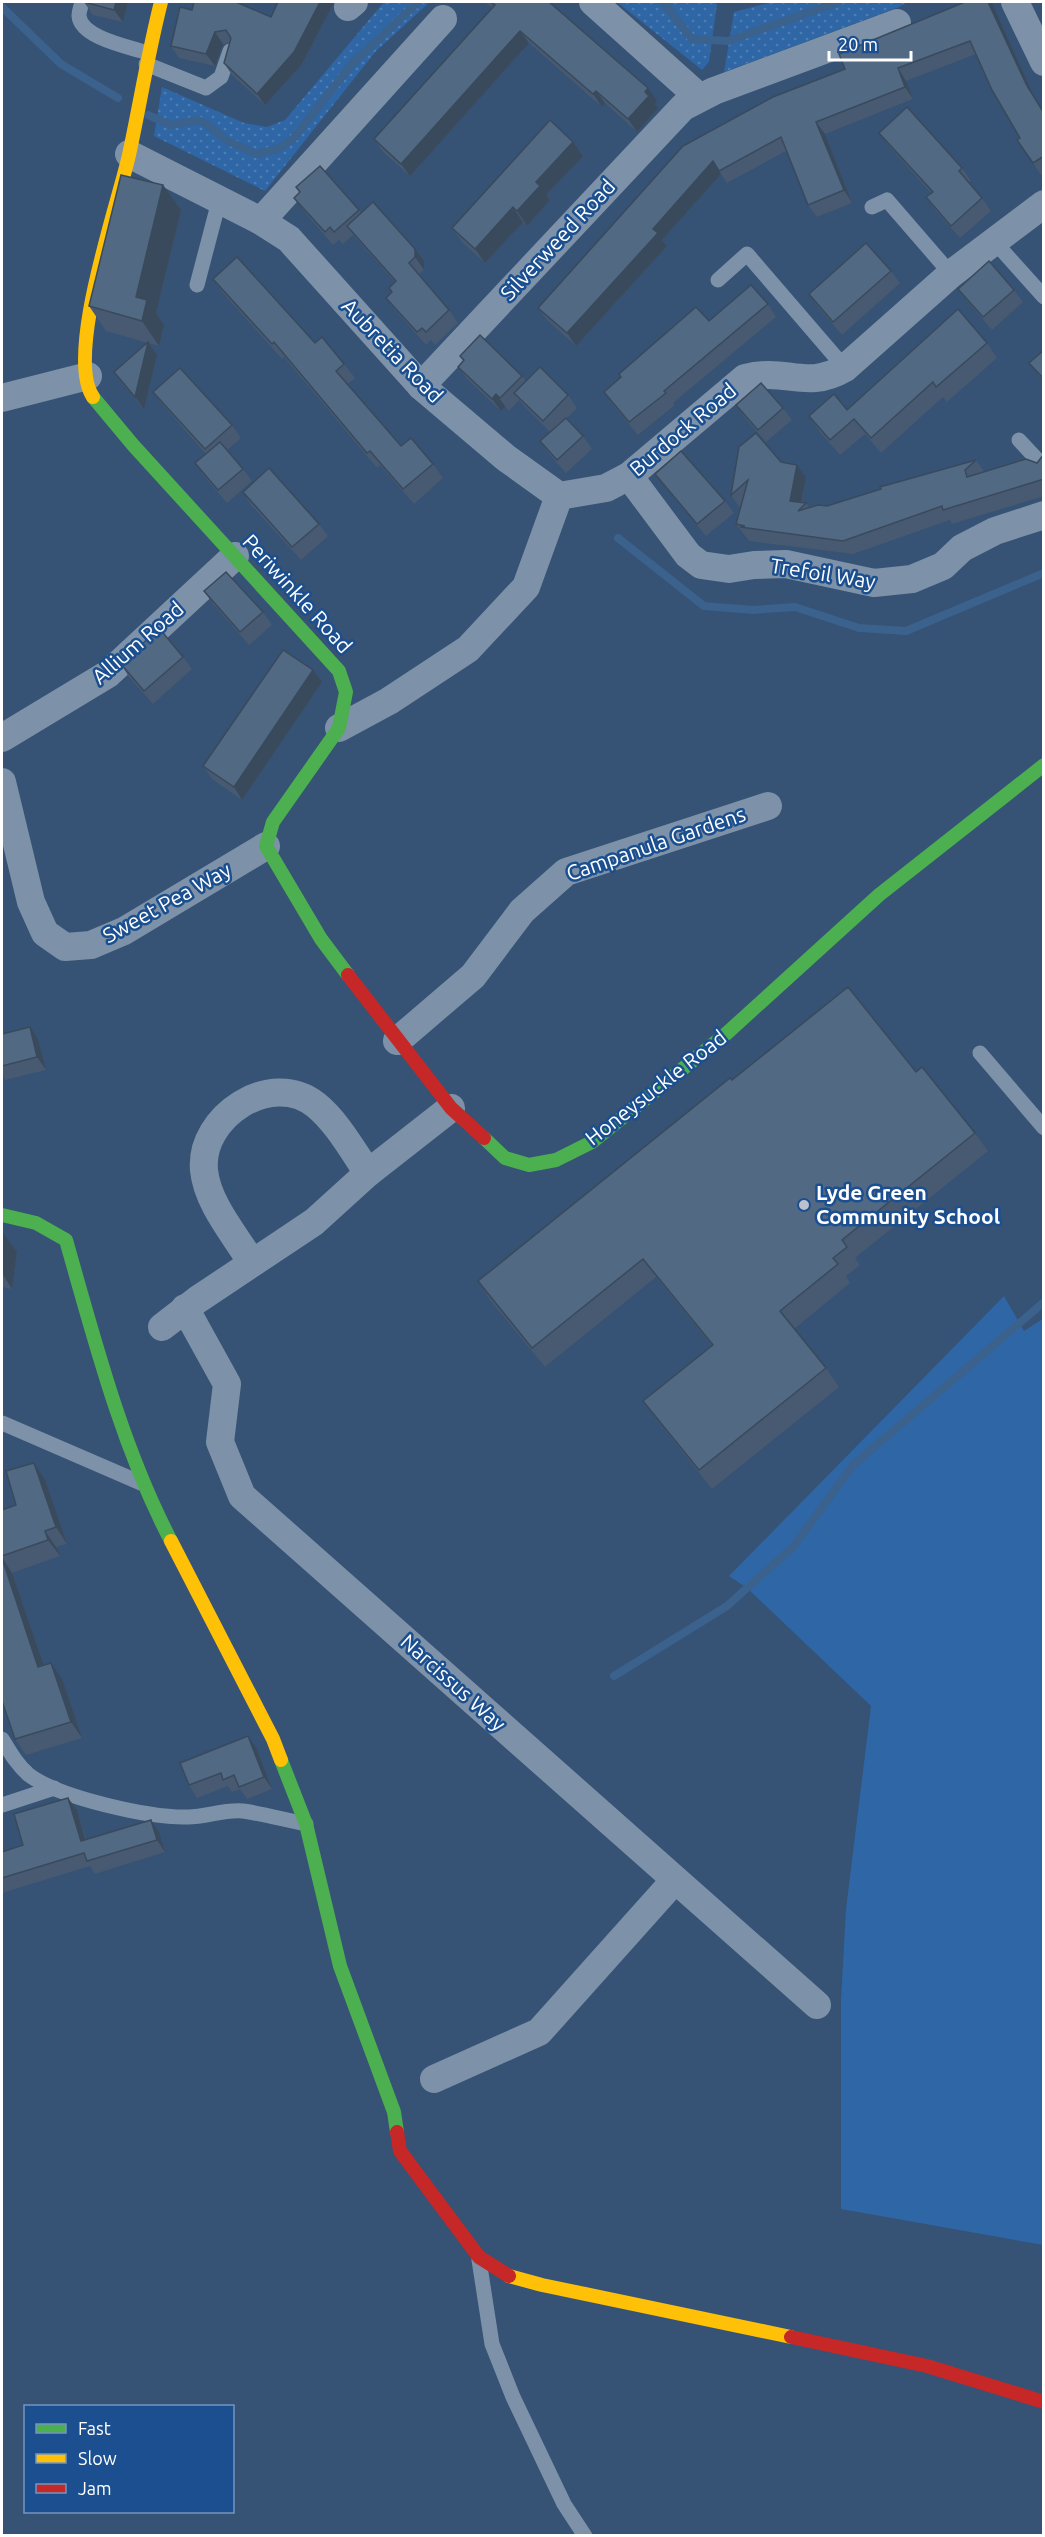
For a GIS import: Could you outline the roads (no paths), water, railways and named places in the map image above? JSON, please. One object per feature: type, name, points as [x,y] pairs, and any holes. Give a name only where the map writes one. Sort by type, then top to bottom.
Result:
[{"type":"street","name":"Periwinkle Road","points":[[161,2],[147,59],[129,154],[88,313],[85,358],[91,394],[133,445],[339,671],[346,692],[339,728],[273,822],[266,846]]},
{"type":"street","points":[[593,2],[699,97]]},
{"type":"street","points":[[1015,2],[1044,62]]},
{"type":"street","points":[[261,221],[443,19]]},
{"type":"street","name":"Silverweed Road","points":[[421,386],[683,107],[699,97],[897,23]]},
{"type":"street","name":"Aubretia Road","points":[[129,154],[261,221],[289,239],[421,386],[506,458],[559,496]]},
{"type":"street","name":"Burdock Road","points":[[559,496],[606,488],[629,476],[745,378],[763,374],[783,374],[807,380],[829,377],[845,368],[951,274],[993,240],[1044,204]]},
{"type":"street","points":[[2,398],[88,376]]},
{"type":"street","name":"Trefoil Way","points":[[629,476],[688,555],[702,565],[729,570],[762,564],[786,564],[874,583],[912,579],[943,566],[962,548],[995,531],[1044,515]]},
{"type":"street","points":[[339,728],[389,701],[468,649],[526,587],[559,496]]},
{"type":"street","name":"Allium Road","points":[[2,738],[108,674],[235,556]]},
{"type":"street","name":"Honeysuckle Road","points":[[451,1108],[505,1158],[529,1165],[556,1160],[592,1142],[727,1033],[879,895],[1044,765]]},
{"type":"street","name":"Sweet Pea Way","points":[[2,782],[31,902],[45,933],[65,947],[91,945],[124,931],[266,846]]},
{"type":"street","name":"Campanula Gardens","points":[[397,1041],[473,976],[522,910],[566,872],[768,806]]},
{"type":"street","points":[[162,1327],[185,1308],[314,1222],[368,1173],[451,1108],[397,1041],[321,939],[266,846]]},
{"type":"street","points":[[252,1263],[208,1190],[204,1169],[207,1146],[217,1126],[234,1108],[256,1096],[276,1092],[296,1094],[316,1105],[334,1125],[368,1173]]},
{"type":"street","points":[[2,1215],[36,1223],[66,1240],[99,1358],[150,1501],[273,1740],[306,1824],[340,1965],[394,2112],[400,2151],[479,2257],[507,2275],[542,2285],[927,2366],[1044,2402]]},
{"type":"street","name":"Narcissus Way","points":[[185,1308],[227,1384],[220,1442],[242,1496],[817,2005]]},
{"type":"street","points":[[434,2079],[539,2032],[675,1880]]},
{"type":"lane","points":[[82,2],[79,17],[84,27],[95,36],[206,88],[221,77],[230,51]]},
{"type":"lane","points":[[872,207],[887,200],[951,274]]},
{"type":"lane","points":[[197,285],[219,201]]},
{"type":"lane","points":[[993,240],[1044,297]]},
{"type":"lane","points":[[718,280],[747,255],[845,368]]},
{"type":"lane","points":[[1019,440],[1044,467]]},
{"type":"lane","points":[[980,1053],[1044,1128]]},
{"type":"lane","points":[[2,1423],[144,1484]]},
{"type":"lane","points":[[2,1739],[16,1762],[30,1776],[54,1788],[150,1816],[191,1818],[241,1810],[306,1824]]},
{"type":"lane","points":[[2,1805],[54,1788]]},
{"type":"lane","points":[[479,2257],[492,2344],[513,2397],[564,2504],[585,2535]]},
{"type":"waterway","points":[[148,115],[171,125],[198,120],[226,140],[256,154],[278,149],[293,139],[352,64],[418,2]]},
{"type":"waterway","points":[[663,2],[692,39],[728,41],[838,2]]},
{"type":"waterway","points":[[2,7],[61,64],[118,98]]},
{"type":"waterway","points":[[618,538],[704,606],[753,610],[795,607],[859,628],[906,631],[1044,573]]},
{"type":"waterway","points":[[614,1676],[727,1606],[793,1547],[853,1465],[1044,1302]]},
{"type":"place","name":"Lyde Green Community School","points":[[804,1205]]}]
